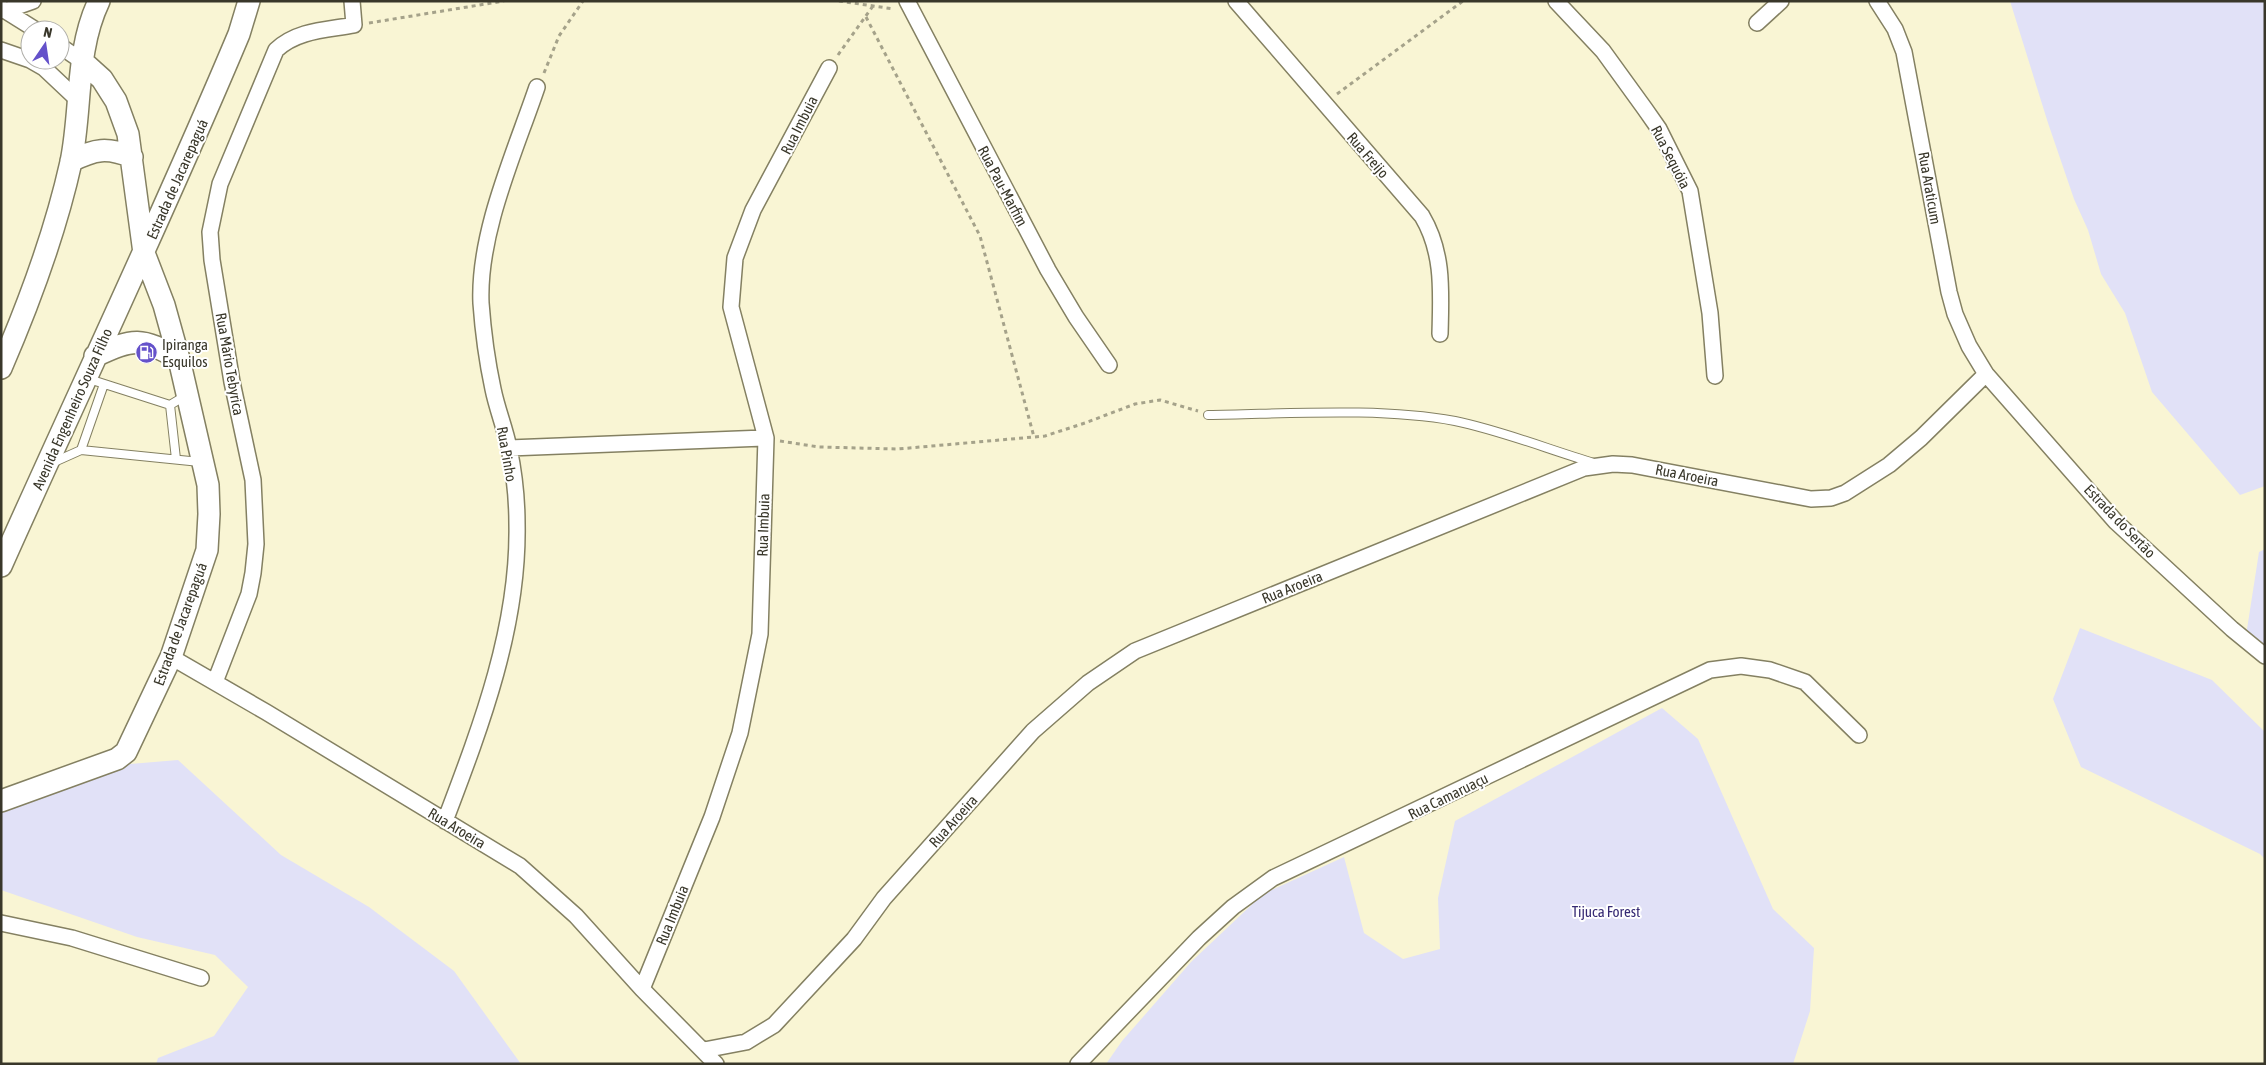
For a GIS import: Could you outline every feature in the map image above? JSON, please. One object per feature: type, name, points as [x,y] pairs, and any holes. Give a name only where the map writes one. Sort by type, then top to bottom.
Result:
[{"type":"main road","points":[[1,368],[45,261],[71,161],[82,61],[99,1]]},
{"type":"main road","name":"Estrada de Jacarepaguá","points":[[1,801],[118,759],[126,752],[171,657],[207,550],[208,485],[202,462],[179,400],[179,359],[164,305],[144,253],[228,58],[249,1]]},
{"type":"main road","points":[[82,61],[102,80],[116,101],[128,134],[144,253]]},
{"type":"main road","points":[[71,161],[88,153],[103,150],[117,151],[132,157]]},
{"type":"main road","name":"Avenida Engenheiro Souza Filho","points":[[1,566],[46,466],[94,381],[95,356],[144,253]]},
{"type":"main road","points":[[95,356],[121,344],[134,341],[158,347],[179,359]]},
{"type":"street","points":[[3,9],[33,1]]},
{"type":"street","points":[[352,1],[354,25]]},
{"type":"street","name":"Rua Freijo","points":[[1236,1],[1422,216],[1431,232],[1438,255],[1442,280],[1440,334]]},
{"type":"street","name":"Rua Sequóia","points":[[1556,1],[1603,51],[1645,109],[1658,129],[1690,191],[1710,313],[1715,376]]},
{"type":"street","points":[[1757,23],[1781,1]]},
{"type":"street","name":"Rua Araticum","points":[[1877,1],[1895,29],[1904,52],[1949,292],[1955,314],[1969,346],[1986,374]]},
{"type":"street","name":"Rua Pau-Marfim","points":[[909,6],[1048,270],[1076,317],[1109,364]]},
{"type":"street","points":[[3,9],[20,20]]},
{"type":"street","name":"Rua Mário Tebyrica","points":[[215,682],[249,594],[256,544],[253,480],[232,382],[212,260],[210,232],[220,184],[276,50],[298,34],[354,25]]},
{"type":"street","points":[[1,50],[20,57]]},
{"type":"street","points":[[70,53],[82,61]]},
{"type":"street","name":"Rua Imbuia","points":[[642,989],[712,817],[740,733],[760,634],[766,438],[731,307],[735,258],[753,210],[829,68]]},
{"type":"street","points":[[46,70],[78,100]]},
{"type":"street","name":"Rua Pinho","points":[[446,821],[483,721],[505,639],[514,581],[517,523],[509,448],[493,389],[486,350],[481,301],[492,218],[538,86]]},
{"type":"street","name":"Rua Aroeira","points":[[704,1050],[746,1042],[774,1024],[854,938],[884,898],[1034,731],[1088,683],[1135,650],[1584,468],[1601,465],[1632,465],[1811,499],[1831,498],[1845,493],[1889,465],[1921,438],[1986,374]]},
{"type":"street","name":"Estrada do Sertão","points":[[1986,374],[2116,522],[2232,629],[2265,656]]},
{"type":"street","points":[[509,448],[766,438]]},
{"type":"street","name":"Rua Aroeira","points":[[171,657],[520,866],[576,916],[642,989],[716,1064]]},
{"type":"street","name":"Rua Camaruaçu","points":[[1078,1064],[1199,938],[1233,907],[1274,878],[1710,670],[1741,666],[1770,670],[1804,682],[1859,735]]},
{"type":"street","points":[[1,923],[72,938],[201,978]]},
{"type":"lane","points":[[81,450],[94,381],[179,400],[176,459]]},
{"type":"lane","points":[[1208,415],[1385,413],[1454,421],[1506,433],[1546,449],[1601,465]]},
{"type":"lane","points":[[46,466],[81,450],[202,462]]},
{"type":"path","points":[[354,25],[504,1]]},
{"type":"path","points":[[538,86],[560,36],[583,1]]},
{"type":"path","points":[[839,1],[873,6],[909,6]]},
{"type":"path","points":[[1324,103],[1463,1]]},
{"type":"path","points":[[829,68],[873,6]]},
{"type":"path","points":[[866,17],[980,236],[1034,437]]},
{"type":"path","points":[[766,438],[820,447],[898,449],[1034,437],[1085,423],[1135,404],[1160,400],[1183,405],[1208,415]]},
{"type":"green space","points":[[2010,1],[2265,1],[2265,486],[2240,495],[2152,392],[2125,313],[2101,274],[2088,230],[2074,199],[2048,123]]},
{"type":"green space","points":[[2265,549],[2265,654],[2245,642],[2259,552]]},
{"type":"green space","points":[[2080,628],[2212,680],[2265,732],[2265,859],[2260,854],[2081,767],[2053,699]]},
{"type":"green space","name":"Tijuca Forest","points":[[1662,708],[1698,739],[1773,909],[1814,948],[1810,1011],[1793,1064],[1106,1064],[1122,1041],[1191,962],[1263,894],[1344,857],[1364,933],[1403,959],[1440,949],[1438,898],[1455,821]]},
{"type":"green space","points":[[178,760],[281,855],[369,907],[454,971],[521,1064],[156,1064],[158,1058],[214,1036],[248,987],[215,955],[137,937],[1,890],[1,809],[130,764]]},
{"type":"place","name":"Ipiranga Esquilos","points":[[146,353]]}]
